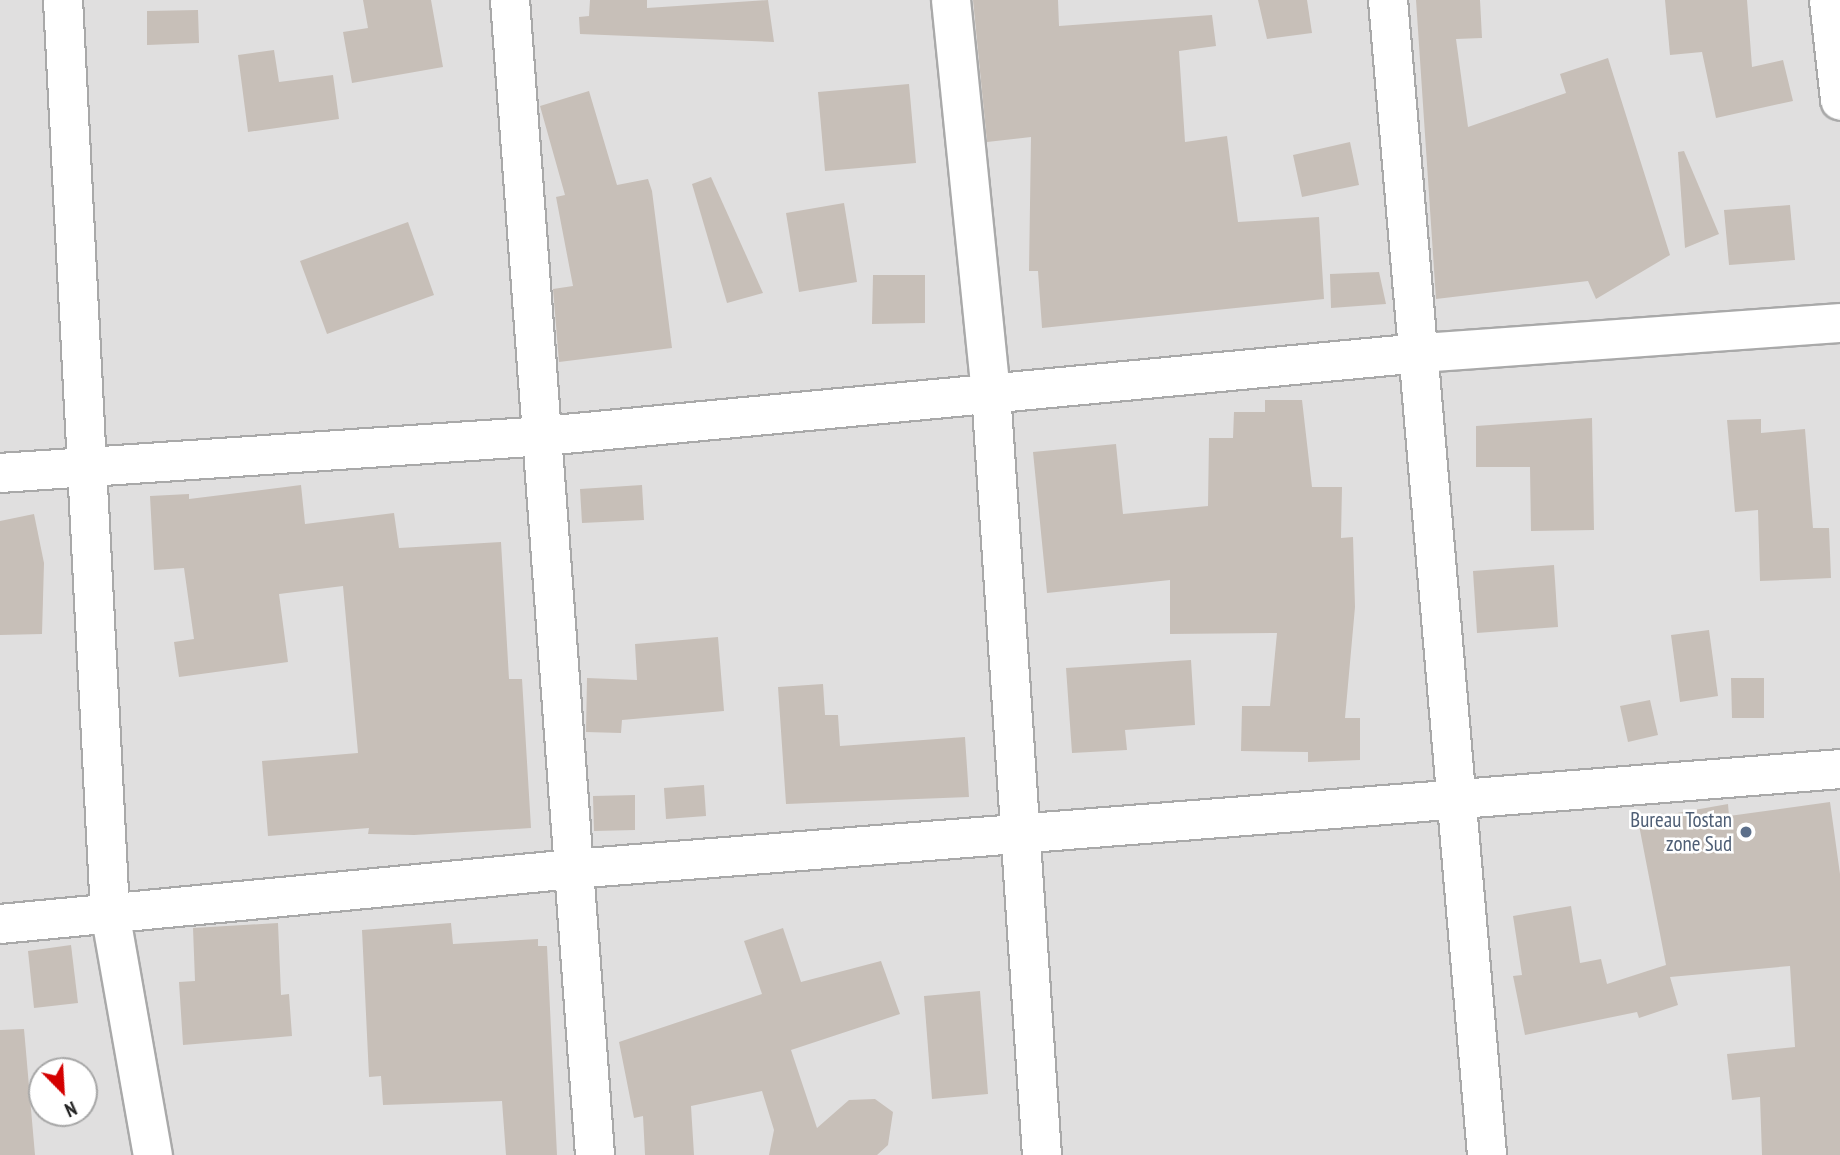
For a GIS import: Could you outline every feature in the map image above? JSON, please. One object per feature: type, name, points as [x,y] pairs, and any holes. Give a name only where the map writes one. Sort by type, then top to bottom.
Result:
[{"type":"street","points":[[63,0],[91,463],[110,912],[153,1155]]},
{"type":"street","points":[[510,0],[595,1155]]},
{"type":"street","points":[[951,0],[991,391],[1042,1155]]},
{"type":"street","points":[[1388,0],[1421,354],[1487,1155]]},
{"type":"street","points":[[1829,0],[1840,100]]},
{"type":"street","points":[[0,473],[91,463],[544,436],[991,391],[1421,354],[1840,323]]},
{"type":"street","points":[[0,924],[573,869],[1021,831],[1840,769]]},
{"type":"shaded area","points":[[0,0],[1840,0],[1840,1155],[0,1155]]},
{"type":"building","points":[[363,0],[431,0],[443,67],[352,83],[343,32],[368,28]]},
{"type":"building","points":[[590,0],[647,0],[647,8],[768,0],[774,42],[580,34],[579,17],[589,16]]},
{"type":"building","points":[[973,0],[1058,0],[1059,26],[1212,15],[1216,46],[1179,51],[1185,142],[1227,136],[1238,222],[1319,217],[1324,299],[1042,328],[1038,271],[1029,271],[1031,137],[987,142]]},
{"type":"building","points":[[1258,0],[1307,0],[1312,33],[1267,39]]},
{"type":"building","points":[[1416,0],[1480,0],[1482,38],[1456,39],[1468,127],[1566,93],[1560,74],[1608,58],[1670,255],[1596,299],[1588,281],[1436,299]]},
{"type":"building","points":[[1665,0],[1747,0],[1752,67],[1783,60],[1793,101],[1716,118],[1702,52],[1670,55]]},
{"type":"building","points":[[198,10],[199,43],[147,45],[147,11]]},
{"type":"building","points":[[274,50],[279,82],[333,75],[339,119],[248,132],[238,55]]},
{"type":"building","points":[[909,84],[916,163],[825,171],[818,92]]},
{"type":"building","points":[[589,91],[617,185],[648,179],[652,191],[672,348],[559,362],[553,289],[573,286],[556,197],[565,195],[540,106]]},
{"type":"building","points":[[1350,142],[1359,185],[1302,197],[1293,155]]},
{"type":"building","points":[[1684,151],[1719,234],[1685,248],[1678,152]]},
{"type":"building","points":[[711,177],[763,293],[727,303],[692,184]]},
{"type":"building","points":[[844,203],[857,282],[799,292],[786,213]]},
{"type":"building","points":[[1790,205],[1795,260],[1729,265],[1724,210]]},
{"type":"building","points":[[408,222],[434,295],[327,334],[300,261]]},
{"type":"building","points":[[1379,272],[1386,304],[1331,308],[1330,274]]},
{"type":"building","points":[[873,275],[925,275],[925,323],[872,324]]},
{"type":"building","points":[[1265,400],[1302,400],[1312,487],[1342,487],[1341,538],[1353,537],[1355,607],[1345,718],[1360,718],[1360,760],[1308,762],[1308,752],[1241,751],[1242,706],[1270,706],[1277,633],[1170,634],[1170,580],[1047,593],[1033,452],[1116,444],[1123,514],[1208,506],[1209,438],[1233,438],[1234,412],[1265,412]]},
{"type":"building","points":[[1592,418],[1594,530],[1531,531],[1530,467],[1476,467],[1476,426]]},
{"type":"building","points":[[1761,419],[1761,433],[1805,429],[1813,528],[1829,528],[1831,578],[1760,581],[1758,510],[1735,512],[1727,420]]},
{"type":"building","points":[[301,485],[305,524],[394,513],[399,548],[501,542],[509,679],[522,679],[531,828],[414,835],[368,834],[369,828],[268,836],[262,761],[358,753],[343,586],[279,594],[288,662],[179,677],[174,642],[194,639],[184,568],[154,570],[150,496],[189,494],[189,499]]},
{"type":"building","points":[[642,485],[644,520],[582,523],[580,489]]},
{"type":"building","points":[[34,514],[44,563],[42,634],[0,635],[0,521]]},
{"type":"building","points":[[1554,565],[1558,627],[1477,633],[1473,571]]},
{"type":"building","points":[[1709,630],[1718,696],[1680,702],[1671,635]]},
{"type":"building","points":[[718,637],[724,711],[622,720],[621,733],[586,732],[587,678],[637,680],[635,644]]},
{"type":"building","points":[[1191,660],[1195,725],[1125,730],[1127,750],[1072,753],[1066,668]]},
{"type":"building","points":[[1731,678],[1764,678],[1764,718],[1732,718]]},
{"type":"building","points":[[823,684],[825,715],[838,715],[840,746],[965,737],[969,797],[786,804],[778,687]]},
{"type":"building","points":[[1650,700],[1658,735],[1628,742],[1620,706]]},
{"type":"building","points":[[704,785],[706,816],[666,819],[664,788]]},
{"type":"building","points":[[635,795],[635,830],[594,831],[593,796]]},
{"type":"building","points":[[1830,802],[1840,874],[1840,1155],[1762,1155],[1760,1097],[1732,1100],[1727,1054],[1795,1047],[1790,966],[1670,977],[1678,1005],[1639,1018],[1637,1012],[1525,1035],[1513,976],[1522,975],[1513,916],[1571,906],[1580,963],[1601,959],[1607,984],[1666,965],[1638,820],[1728,804],[1729,816]]},
{"type":"building","points":[[278,923],[281,995],[289,994],[292,1036],[183,1045],[179,982],[195,981],[193,928]]},
{"type":"building","points":[[451,923],[453,944],[538,939],[538,946],[547,946],[557,1155],[506,1155],[502,1101],[383,1105],[381,1076],[369,1077],[362,930]]},
{"type":"building","points":[[783,928],[801,982],[881,961],[900,1014],[791,1050],[817,1128],[849,1100],[875,1099],[893,1112],[888,1145],[877,1155],[769,1155],[774,1130],[762,1091],[691,1106],[694,1155],[645,1155],[643,1116],[634,1118],[619,1042],[762,994],[744,941]]},
{"type":"building","points":[[71,945],[78,1003],[34,1008],[28,951]]},
{"type":"building","points":[[980,991],[988,1094],[932,1099],[924,996]]},
{"type":"building","points":[[24,1029],[28,1075],[28,1127],[33,1127],[35,1155],[0,1155],[0,1030]]},
{"type":"place","name":"Bureau Tostan zone Sud","points":[[1746,832]]}]
